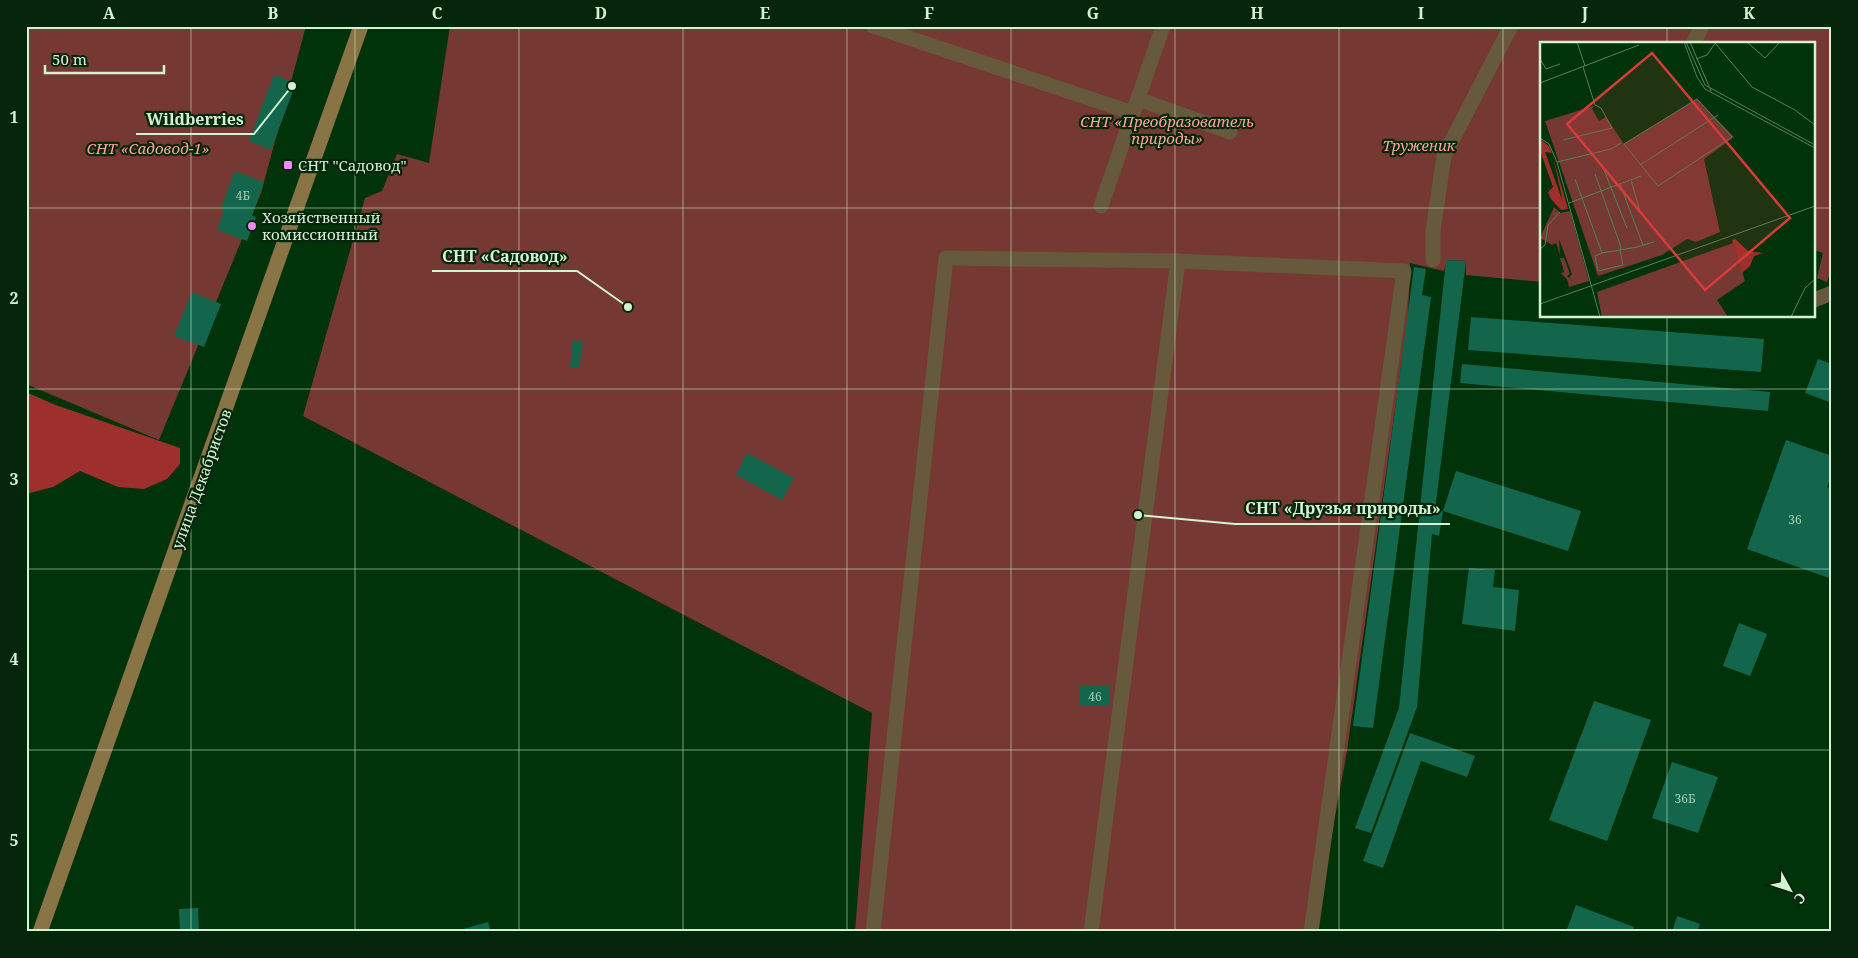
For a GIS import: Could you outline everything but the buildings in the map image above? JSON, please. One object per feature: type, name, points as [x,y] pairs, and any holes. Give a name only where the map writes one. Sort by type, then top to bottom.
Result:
[{"type":"street","name":"улица Декабристов","points":[[40,932],[361,26]]},
{"type":"street","points":[[873,26],[1135,106],[1230,132]]},
{"type":"street","points":[[1101,206],[1163,26]]},
{"type":"street","points":[[1433,260],[1433,231],[1444,156],[1511,26]]},
{"type":"street","points":[[1694,42],[1702,26]]},
{"type":"street","points":[[873,932],[946,258],[1178,261],[1404,271],[1311,932]]},
{"type":"street","points":[[1091,932],[1178,261]]},
{"type":"street","points":[[1816,299],[1832,293]]},
{"type":"green space","name":"СНТ «Садовод-1»","points":[[26,26],[306,26],[261,193],[159,440],[26,384]]},
{"type":"green space","points":[[450,26],[1832,26],[1832,267],[1827,282],[1817,278],[1823,253],[1816,251],[1816,42],[1540,42],[1540,282],[1466,275],[1466,261],[1447,260],[1444,271],[1410,263],[1408,317],[1347,751],[1314,932],[855,932],[872,713],[303,416],[365,198],[382,191],[397,154],[429,163]]},
{"type":"shaded area","points":[[26,392],[53,404],[180,448],[180,464],[167,479],[144,489],[118,487],[80,471],[53,487],[26,494]]},
{"type":"place","name":"Wildberries","points":[[292,86]]},
{"type":"place","name":"СНТ \"Садовод\"","points":[[288,165]]},
{"type":"place","name":"Хозяйственный комиссионный","points":[[252,226]]},
{"type":"place","name":"СНТ «Садовод»","points":[[628,307]]},
{"type":"place","name":"СНТ «Друзья природы»","points":[[1138,515]]},
{"type":"park label","name":"СНТ «Преобразователь природы»","points":[[1167,130]]},
{"type":"park label","name":"Труженик","points":[[1419,145]]}]
